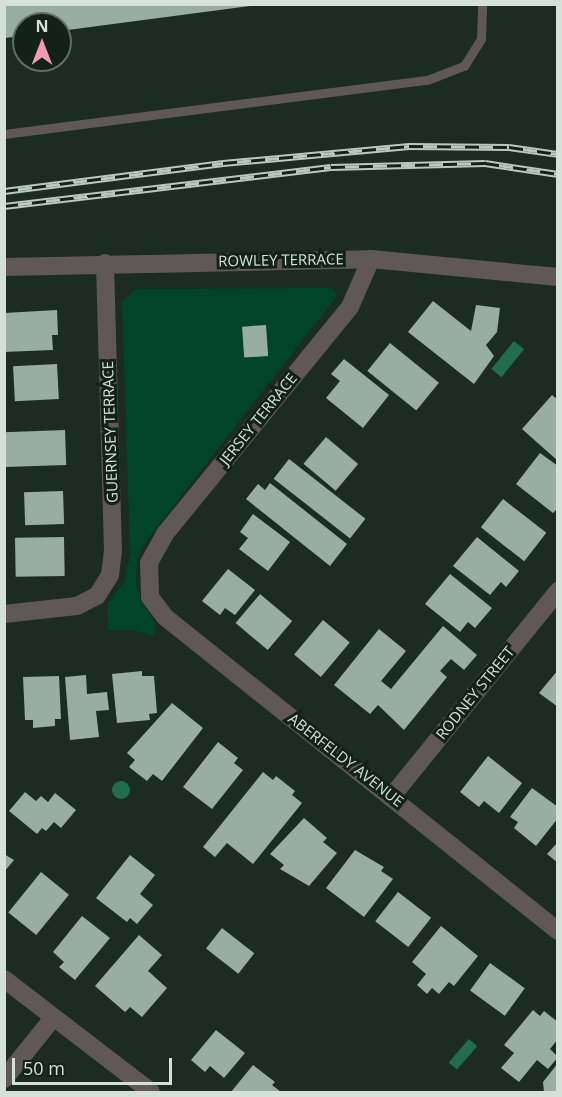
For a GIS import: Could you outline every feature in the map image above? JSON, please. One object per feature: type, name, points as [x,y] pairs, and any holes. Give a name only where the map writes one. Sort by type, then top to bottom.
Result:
[{"type":"street","name":"ROWLEY TERRACE","points":[[4,267],[370,259],[558,277]]},
{"type":"street","name":"JERSEY TERRACE","points":[[148,580],[149,563],[165,534],[350,307],[370,259]]},
{"type":"street","name":"GUERNSEY TERRACE","points":[[4,614],[77,606],[97,596],[110,575],[113,551],[105,263]]},
{"type":"street","name":"ABERFELDY AVENUE","points":[[148,580],[150,597],[165,617],[392,796],[558,931]]},
{"type":"street","name":"RODNEY STREET","points":[[392,796],[558,591]]},
{"type":"street","points":[[4,979],[151,1092]]},
{"type":"street","points":[[4,1079],[53,1018]]},
{"type":"lane","points":[[4,134],[427,80],[465,66],[482,39],[482,4]]},
{"type":"shaded area","points":[[323,288],[333,289],[337,296],[144,544],[137,561],[136,585],[141,601],[156,624],[154,636],[134,630],[108,630],[107,604],[124,582],[130,554],[122,302],[136,289]]},
{"type":"shaded area","points":[[514,341],[524,349],[501,377],[491,369]]},
{"type":"shaded area","points":[[117,781],[125,781],[130,786],[128,797],[117,799],[112,794],[112,786]]},
{"type":"shaded area","points":[[469,1039],[477,1046],[457,1070],[449,1062]]},
{"type":"building","points":[[4,4],[250,4],[250,6],[72,29],[72,12],[12,12],[12,37],[4,38]]},
{"type":"building","points":[[433,301],[471,331],[476,305],[500,308],[497,332],[486,345],[494,356],[474,384],[408,332]]},
{"type":"building","points":[[57,310],[58,335],[52,335],[53,350],[4,352],[4,313]]},
{"type":"building","points":[[266,325],[268,356],[244,358],[242,327]]},
{"type":"building","points":[[390,343],[439,383],[416,411],[367,371]]},
{"type":"building","points":[[344,359],[389,395],[363,428],[326,398],[340,381],[331,374]]},
{"type":"building","points":[[57,364],[59,399],[15,401],[13,366]]},
{"type":"building","points":[[552,395],[558,400],[558,461],[522,429]]},
{"type":"building","points":[[65,430],[66,465],[5,467],[4,432]]},
{"type":"building","points":[[326,437],[358,464],[336,491],[304,464]]},
{"type":"building","points":[[540,453],[558,466],[558,508],[553,513],[516,484]]},
{"type":"building","points":[[289,459],[365,519],[350,538],[274,479]]},
{"type":"building","points":[[270,483],[347,544],[330,566],[246,499],[258,484],[265,490]]},
{"type":"building","points":[[63,491],[64,524],[25,525],[24,492]]},
{"type":"building","points":[[503,499],[546,533],[524,561],[481,527]]},
{"type":"building","points":[[253,514],[290,542],[268,571],[239,549],[248,538],[240,532]]},
{"type":"building","points":[[64,537],[65,576],[16,577],[15,538]]},
{"type":"building","points":[[477,537],[519,571],[506,587],[501,582],[490,595],[453,566]]},
{"type":"building","points":[[228,569],[255,590],[235,615],[225,608],[220,615],[202,601]]},
{"type":"building","points":[[450,574],[492,608],[475,628],[468,622],[460,632],[425,604]]},
{"type":"building","points":[[260,594],[292,621],[268,650],[236,623]]},
{"type":"building","points":[[323,620],[350,642],[321,677],[294,654]]},
{"type":"building","points":[[443,626],[477,655],[464,670],[451,659],[440,671],[447,677],[404,730],[378,705],[370,714],[334,685],[379,629],[406,651],[381,681],[391,689]]},
{"type":"building","points":[[558,670],[558,707],[539,693]]},
{"type":"building","points":[[142,671],[142,676],[154,676],[157,713],[149,714],[150,720],[117,723],[112,674]]},
{"type":"building","points":[[86,675],[87,694],[107,692],[109,710],[96,711],[99,737],[70,740],[65,677]]},
{"type":"building","points":[[59,676],[61,719],[55,719],[55,726],[33,728],[33,720],[25,720],[23,677]]},
{"type":"building","points":[[172,703],[203,728],[162,781],[153,774],[147,781],[129,767],[135,760],[127,753]]},
{"type":"building","points":[[218,742],[238,758],[234,763],[243,770],[212,809],[183,787]]},
{"type":"building","points":[[488,756],[522,783],[499,813],[484,801],[479,807],[460,792]]},
{"type":"building","points":[[263,772],[273,780],[276,776],[295,791],[292,795],[302,803],[253,864],[227,843],[215,857],[203,847]]},
{"type":"building","points":[[532,788],[558,807],[558,818],[536,846],[514,828],[518,822],[510,817]]},
{"type":"building","points":[[25,792],[36,801],[41,796],[48,802],[55,793],[76,810],[61,828],[54,822],[46,831],[42,828],[37,834],[9,811]]},
{"type":"building","points":[[304,818],[327,838],[323,842],[337,853],[309,886],[280,869],[284,865],[270,854]]},
{"type":"building","points":[[558,842],[558,863],[547,854]]},
{"type":"building","points":[[355,850],[384,867],[381,871],[393,879],[364,917],[326,888]]},
{"type":"building","points":[[4,854],[14,860],[4,872]]},
{"type":"building","points":[[130,855],[155,875],[140,894],[153,905],[137,924],[130,918],[127,922],[96,898]]},
{"type":"building","points":[[41,872],[69,895],[36,935],[8,912]]},
{"type":"building","points":[[398,892],[431,918],[408,947],[375,921]]},
{"type":"building","points":[[82,916],[110,938],[75,980],[59,967],[64,962],[53,952]]},
{"type":"building","points":[[441,926],[478,956],[454,986],[449,982],[439,994],[432,988],[427,994],[417,985],[426,974],[412,962]]},
{"type":"building","points":[[222,928],[254,953],[238,974],[206,948]]},
{"type":"building","points":[[139,935],[162,955],[148,971],[167,988],[142,1017],[130,1007],[125,1012],[95,986]]},
{"type":"building","points":[[490,963],[525,988],[505,1016],[470,991]]},
{"type":"building","points":[[533,1010],[540,1016],[544,1011],[558,1022],[558,1039],[550,1049],[558,1057],[548,1069],[537,1060],[519,1082],[501,1068],[514,1053],[504,1045]]},
{"type":"building","points":[[216,1030],[245,1053],[224,1078],[210,1066],[205,1072],[191,1060]]},
{"type":"building","points":[[558,1063],[558,1092],[544,1092],[543,1082]]},
{"type":"building","points":[[253,1065],[275,1082],[272,1085],[281,1092],[231,1092]]},
{"type":"railway","points":[[4,191],[223,163],[409,146],[509,147],[558,154]]},
{"type":"railway","points":[[4,206],[331,167],[485,163],[558,174]]}]
